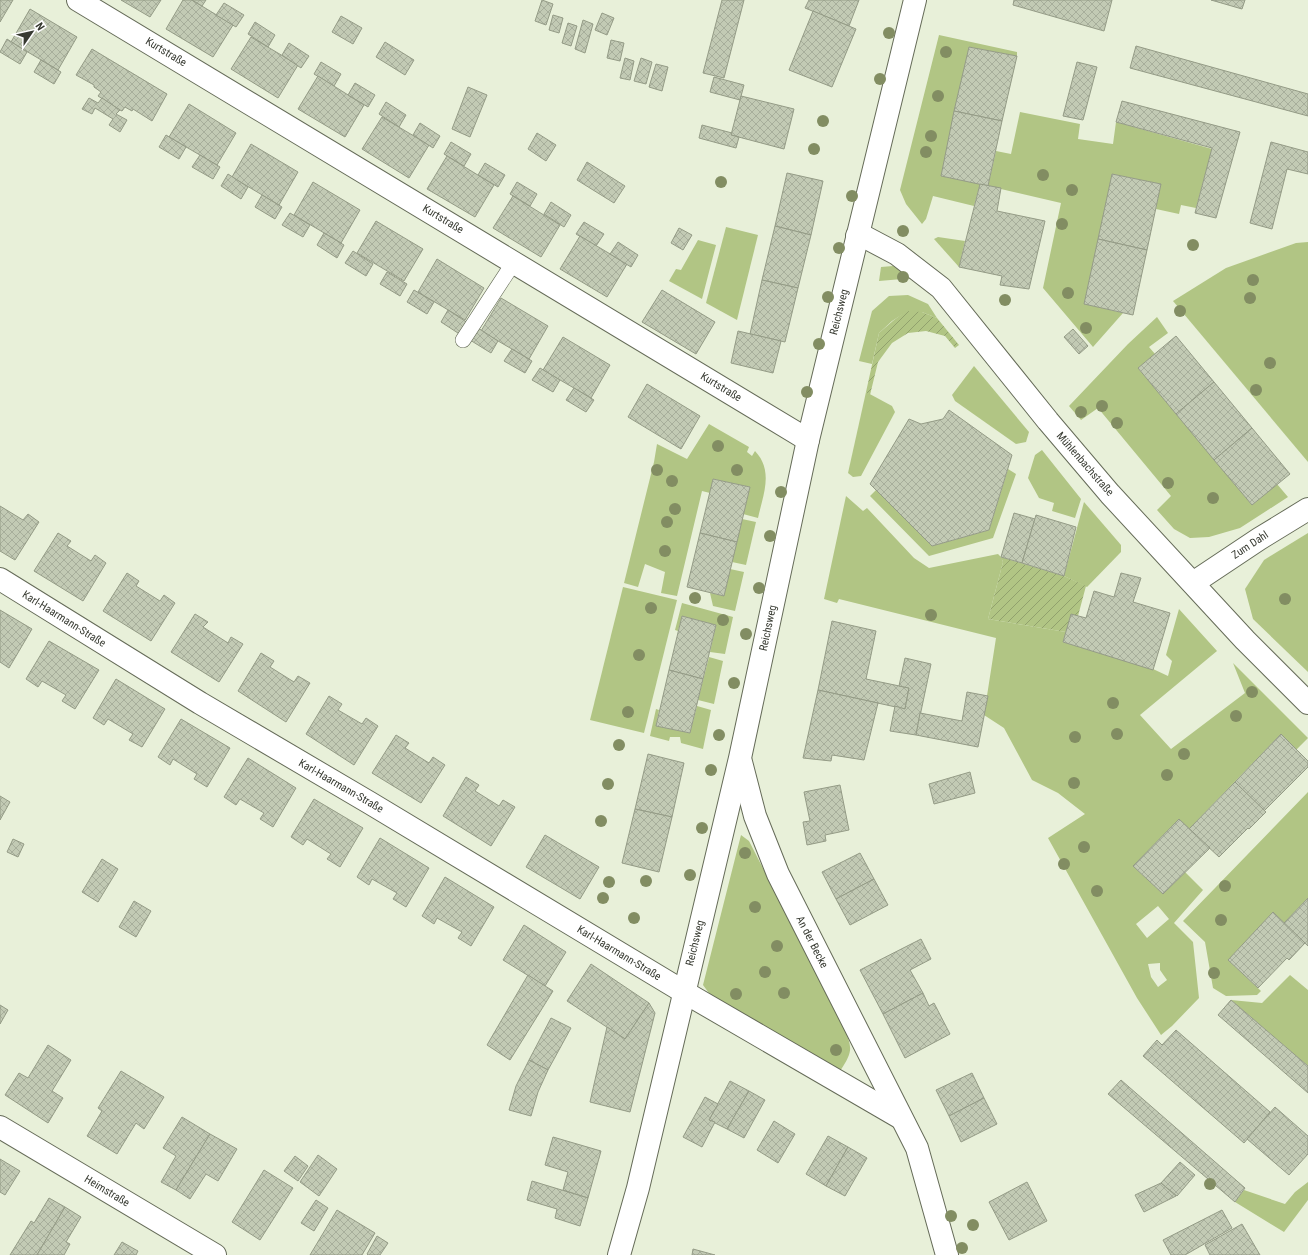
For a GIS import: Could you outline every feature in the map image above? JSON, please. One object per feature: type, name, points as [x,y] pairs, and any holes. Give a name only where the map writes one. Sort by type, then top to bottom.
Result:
[{"type":"street","name":"Kurtstraße","points":[[78,0],[808,440]]},
{"type":"street","name":"Reichsweg","points":[[619,1255],[638,1188],[740,758],[808,440],[915,0]]},
{"type":"street","name":"Mühlenbachstraße","points":[[857,236],[863,236],[897,254],[941,288],[1048,421],[1110,494],[1245,640],[1308,703]]},
{"type":"street","name":"Zum Dahl","points":[[1194,584],[1259,539],[1308,509]]},
{"type":"street","name":"Karl-Haarmann-Straße","points":[[0,579],[200,704],[370,803],[684,992]]},
{"type":"street","name":"An der Becke","points":[[740,758],[755,816],[778,874],[917,1148],[947,1255]]},
{"type":"street","points":[[684,992],[901,1118]]},
{"type":"street","name":"Heimstraße","points":[[0,1126],[214,1255]]},
{"type":"lane","points":[[463,340],[514,262]]},
{"type":"green space","points":[[939,35],[1017,52],[1017,56],[969,47],[941,176],[980,184],[974,206],[933,196],[926,219],[922,224],[906,204],[900,190]]},
{"type":"green space","points":[[1020,112],[1080,124],[1078,139],[1113,144],[1116,122],[1212,149],[1196,208],[1181,205],[1179,214],[1156,209],[1160,184],[1112,174],[1085,304],[1123,313],[1093,347],[1043,288],[1061,203],[988,186],[996,151],[1011,154]]},
{"type":"green space","points":[[726,227],[758,235],[737,320],[706,303]]},
{"type":"green space","points":[[938,237],[965,241],[959,267],[934,239]]},
{"type":"green space","points":[[698,240],[716,245],[702,299],[669,281],[676,269],[681,270]]},
{"type":"green space","points":[[1308,242],[1308,462],[1173,301],[1226,268],[1296,243]]},
{"type":"green space","points":[[893,266],[914,278],[879,281],[881,267]]},
{"type":"green space","points":[[908,295],[928,304],[937,318],[922,312],[906,312],[892,321],[879,333],[872,364],[859,361],[872,311],[889,296]]},
{"type":"green space","points":[[906,311],[922,312],[937,318],[959,345],[955,348],[945,336],[926,331],[908,333],[892,343],[878,362],[870,395],[866,392],[879,333]]},
{"type":"green space","points":[[1157,317],[1168,333],[1149,347],[1155,354],[1138,368],[1252,505],[1277,484],[1288,497],[1240,528],[1209,537],[1190,538],[1174,529],[1157,510],[1171,496],[1098,408],[1081,420],[1069,406],[1128,344]]},
{"type":"green space","points":[[974,366],[1029,432],[1026,442],[1016,444],[955,401],[952,395]]},
{"type":"green space","points":[[866,392],[892,406],[895,412],[861,476],[853,477],[848,473]]},
{"type":"green space","points":[[709,424],[749,447],[747,452],[752,456],[755,451],[761,459],[766,475],[766,483],[758,518],[743,514],[750,487],[713,479],[710,493],[702,491],[677,596],[661,593],[665,572],[645,564],[638,587],[624,583],[654,462],[657,444],[687,459]]},
{"type":"green space","points":[[1042,450],[1081,499],[1075,518],[1052,511],[1054,503],[1039,498],[1028,478],[1035,455]]},
{"type":"green space","points":[[1008,469],[1016,474],[993,538],[929,556],[870,496],[876,490],[932,546],[989,530]]},
{"type":"green space","points":[[846,496],[863,511],[867,508],[914,558],[929,568],[998,554],[1003,562],[988,619],[1066,632],[1063,642],[1153,669],[1168,676],[1172,661],[1166,655],[1179,609],[1217,651],[1140,715],[1171,749],[1245,693],[1233,663],[1308,738],[1296,750],[1281,734],[1189,829],[1179,819],[1133,866],[1163,894],[1185,872],[1203,890],[1174,923],[1193,942],[1199,998],[1172,1026],[1161,1035],[1137,998],[1048,838],[1085,814],[1058,793],[1032,780],[1004,728],[984,715],[996,638],[839,599],[837,603],[824,599]],"holes":[[[1158,906],[1169,919],[1147,938],[1136,924]],[[1160,963],[1160,970],[1167,980],[1158,987],[1151,977],[1148,964]]]},
{"type":"green space","points":[[1084,502],[1121,545],[1121,552],[1087,587],[1064,576]]},
{"type":"green space","points":[[742,519],[756,522],[746,565],[732,562]]},
{"type":"green space","points":[[1308,533],[1308,672],[1253,619],[1245,589],[1264,560]]},
{"type":"green space","points":[[1001,557],[1064,576],[1086,586],[1078,616],[1066,632],[988,619],[1003,562]]},
{"type":"green space","points":[[730,569],[744,572],[735,611],[713,606],[710,593],[724,596]]},
{"type":"green space","points":[[623,587],[677,600],[644,733],[590,720]]},
{"type":"green space","points":[[682,603],[733,617],[725,654],[710,652],[716,625],[682,616],[678,631],[675,630]]},
{"type":"green space","points":[[709,657],[723,661],[714,704],[698,700]]},
{"type":"green space","points":[[697,706],[711,710],[703,749],[681,743],[680,737],[670,737],[669,741],[650,736],[656,709],[659,710],[656,726],[690,733]]},
{"type":"green space","points":[[1308,792],[1308,898],[1284,923],[1273,913],[1228,960],[1261,991],[1257,995],[1226,996],[1213,988],[1205,942],[1183,921]]},
{"type":"green space","points":[[741,835],[749,841],[843,1024],[850,1043],[850,1053],[840,1071],[711,996],[703,985]]},
{"type":"green space","points":[[1290,975],[1308,990],[1308,1066],[1231,1000],[1262,1003]]},
{"type":"green space","points":[[1308,1182],[1308,1200],[1284,1232],[1235,1202],[1244,1190],[1285,1204],[1295,1192]]},
{"type":"building","points":[[0,0],[13,0],[0,22]]},
{"type":"building","points":[[121,0],[161,0],[150,17]]},
{"type":"building","points":[[183,0],[192,0],[233,25],[213,57],[166,29]]},
{"type":"building","points":[[192,0],[206,0],[202,6]]},
{"type":"building","points":[[542,0],[553,4],[546,25],[535,21]]},
{"type":"building","points":[[722,0],[744,0],[724,78],[703,73]]},
{"type":"building","points":[[809,0],[859,0],[849,26],[805,8]]},
{"type":"building","points":[[1014,0],[1112,0],[1104,31],[1013,5]]},
{"type":"building","points":[[1211,0],[1245,0],[1242,9]]},
{"type":"building","points":[[224,3],[244,15],[236,27],[216,15]]},
{"type":"building","points":[[30,9],[77,37],[58,70],[11,42]]},
{"type":"building","points":[[813,11],[856,29],[832,87],[789,70]]},
{"type":"building","points":[[602,13],[614,18],[607,35],[595,30]]},
{"type":"building","points":[[553,15],[563,18],[559,33],[549,30]]},
{"type":"building","points":[[341,16],[362,28],[353,44],[332,32]]},
{"type":"building","points":[[583,20],[593,24],[585,53],[575,49]]},
{"type":"building","points":[[255,22],[275,35],[268,47],[248,34]]},
{"type":"building","points":[[568,23],[577,26],[571,46],[562,43]]},
{"type":"building","points":[[251,37],[298,65],[278,98],[231,69]]},
{"type":"building","points":[[7,39],[27,52],[20,64],[0,52]]},
{"type":"building","points":[[611,40],[624,43],[620,61],[607,58]]},
{"type":"building","points":[[385,42],[414,60],[405,75],[376,57]]},
{"type":"building","points":[[289,43],[309,56],[301,68],[282,55]]},
{"type":"building","points":[[1136,46],[1308,94],[1308,116],[1130,68]]},
{"type":"building","points":[[969,47],[1017,56],[1002,121],[954,111]]},
{"type":"building","points":[[92,49],[167,94],[152,121],[133,109],[132,111],[125,107],[122,111],[120,110],[98,96],[101,92],[94,87],[94,85],[76,75]]},
{"type":"building","points":[[625,58],[634,61],[630,80],[620,78]]},
{"type":"building","points":[[641,58],[652,62],[646,84],[634,81]]},
{"type":"building","points":[[41,60],[61,72],[54,84],[34,72]]},
{"type":"building","points":[[321,62],[341,74],[334,86],[314,74]]},
{"type":"building","points":[[1077,62],[1097,67],[1083,120],[1063,116]]},
{"type":"building","points":[[656,64],[668,67],[662,91],[649,87]]},
{"type":"building","points":[[318,76],[364,105],[345,137],[298,109]]},
{"type":"building","points":[[714,77],[744,85],[740,100],[710,92]]},
{"type":"building","points":[[355,83],[375,95],[368,107],[348,95]]},
{"type":"building","points":[[468,87],[487,95],[470,137],[452,129]]},
{"type":"building","points":[[741,96],[794,109],[784,149],[731,135]]},
{"type":"building","points":[[89,98],[98,103],[102,98],[120,110],[116,114],[127,120],[120,132],[109,125],[113,119],[95,108],[92,114],[82,109]]},
{"type":"building","points":[[1122,101],[1240,132],[1216,218],[1195,213],[1212,148],[1116,122]]},
{"type":"building","points":[[386,102],[406,115],[399,127],[379,114]]},
{"type":"building","points":[[189,104],[236,133],[217,165],[169,137]]},
{"type":"building","points":[[954,111],[1002,121],[988,186],[941,176]]},
{"type":"building","points":[[382,117],[429,145],[409,178],[362,149]]},
{"type":"building","points":[[420,123],[440,136],[433,148],[413,135]]},
{"type":"building","points":[[702,125],[732,133],[731,135],[739,137],[736,148],[699,138]]},
{"type":"building","points":[[537,133],[556,145],[546,161],[528,149]]},
{"type":"building","points":[[166,135],[186,147],[179,159],[159,147]]},
{"type":"building","points":[[451,142],[471,154],[464,166],[444,154]]},
{"type":"building","points":[[1271,142],[1308,152],[1308,174],[1287,169],[1272,229],[1250,223]]},
{"type":"building","points":[[251,144],[298,172],[279,205],[232,177]]},
{"type":"building","points":[[200,155],[220,167],[213,179],[192,167]]},
{"type":"building","points":[[447,156],[494,185],[475,217],[427,189]]},
{"type":"building","points":[[587,162],[625,186],[614,203],[577,180]]},
{"type":"building","points":[[485,163],[505,175],[498,187],[478,175]]},
{"type":"building","points":[[787,173],[823,181],[811,235],[775,226]]},
{"type":"building","points":[[228,174],[248,187],[241,199],[221,186]]},
{"type":"building","points":[[1112,174],[1161,184],[1147,250],[1098,239]]},
{"type":"building","points":[[313,182],[360,210],[341,243],[294,215]]},
{"type":"building","points":[[517,182],[537,194],[530,206],[510,194]]},
{"type":"building","points":[[980,184],[1001,188],[997,211],[1045,221],[1029,289],[1000,285],[1002,276],[959,267]]},
{"type":"building","points":[[262,195],[282,207],[275,219],[255,207]]},
{"type":"building","points":[[513,196],[560,225],[541,257],[493,228]]},
{"type":"building","points":[[551,202],[571,215],[564,227],[544,214]]},
{"type":"building","points":[[290,213],[310,225],[303,237],[282,225]]},
{"type":"building","points":[[376,221],[423,249],[404,281],[357,253]]},
{"type":"building","points":[[584,222],[604,234],[596,246],[576,234]]},
{"type":"building","points":[[775,226],[811,235],[798,288],[762,280]]},
{"type":"building","points":[[679,228],[692,235],[683,250],[671,243]]},
{"type":"building","points":[[324,233],[344,245],[337,258],[317,245]]},
{"type":"building","points":[[580,236],[627,264],[607,297],[560,269]]},
{"type":"building","points":[[1098,239],[1147,250],[1133,315],[1084,304]]},
{"type":"building","points":[[618,242],[638,255],[631,267],[610,254]]},
{"type":"building","points":[[353,251],[373,264],[366,276],[345,263]]},
{"type":"building","points":[[437,259],[484,288],[465,320],[418,292]]},
{"type":"building","points":[[387,272],[407,284],[400,296],[380,284]]},
{"type":"building","points":[[762,280],[798,288],[785,342],[750,334]]},
{"type":"building","points":[[414,290],[434,302],[427,314],[407,302]]},
{"type":"building","points":[[662,290],[715,322],[696,354],[642,322]]},
{"type":"building","points":[[501,298],[548,326],[529,359],[481,331]]},
{"type":"building","points":[[448,310],[468,323],[461,335],[441,322]]},
{"type":"building","points":[[478,328],[498,341],[491,353],[470,340]]},
{"type":"building","points":[[1073,329],[1088,346],[1079,354],[1064,337]]},
{"type":"building","points":[[738,331],[781,341],[773,373],[731,363]]},
{"type":"building","points":[[1176,336],[1214,382],[1176,414],[1138,368]]},
{"type":"building","points":[[563,337],[610,365],[591,398],[543,370]]},
{"type":"building","points":[[512,349],[532,361],[525,373],[504,361]]},
{"type":"building","points":[[540,368],[560,380],[553,392],[532,380]]},
{"type":"building","points":[[1214,382],[1252,428],[1214,460],[1176,414]]},
{"type":"building","points":[[647,384],[700,416],[681,449],[628,417]]},
{"type":"building","points":[[574,388],[594,400],[586,412],[566,400]]},
{"type":"building","points":[[949,410],[1012,455],[989,530],[932,546],[870,484],[909,419],[921,424],[943,419]]},
{"type":"building","points":[[1252,428],[1290,474],[1252,505],[1214,460]]},
{"type":"building","points":[[713,479],[750,487],[737,542],[700,533]]},
{"type":"building","points":[[0,506],[23,520],[28,514],[39,522],[15,560],[0,551]]},
{"type":"building","points":[[1014,513],[1035,519],[1022,563],[1001,557]]},
{"type":"building","points":[[1036,515],[1076,527],[1064,576],[1022,563]]},
{"type":"building","points":[[58,533],[71,541],[67,546],[91,561],[95,555],[106,563],[83,601],[34,571]]},
{"type":"building","points":[[700,533],[737,542],[724,596],[687,587]]},
{"type":"building","points":[[127,573],[139,581],[136,586],[160,601],[164,595],[175,603],[151,641],[103,611]]},
{"type":"building","points":[[1121,573],[1141,578],[1133,602],[1170,613],[1153,670],[1063,642],[1071,614],[1086,618],[1094,591],[1114,597]]},
{"type":"building","points":[[0,610],[32,629],[9,668],[0,662]]},
{"type":"building","points":[[195,614],[208,622],[203,627],[228,643],[231,637],[243,644],[219,682],[171,652]]},
{"type":"building","points":[[682,616],[716,625],[703,679],[669,670]]},
{"type":"building","points":[[832,621],[876,631],[866,679],[909,688],[905,709],[818,690]]},
{"type":"building","points":[[49,641],[99,670],[75,709],[62,701],[66,695],[42,681],[38,687],[26,679]]},
{"type":"building","points":[[261,653],[274,661],[270,667],[294,682],[298,676],[310,683],[286,722],[238,691]]},
{"type":"building","points":[[905,658],[931,664],[916,735],[890,731],[895,706],[905,709],[909,688],[899,686]]},
{"type":"building","points":[[669,670],[703,679],[690,733],[656,726]]},
{"type":"building","points":[[116,679],[165,709],[142,747],[129,740],[133,734],[108,719],[104,725],[93,718]]},
{"type":"building","points":[[818,690],[878,703],[864,760],[832,755],[831,761],[803,758]]},
{"type":"building","points":[[967,692],[988,696],[978,747],[916,735],[920,713],[962,721]]},
{"type":"building","points":[[329,696],[342,704],[338,710],[362,724],[366,718],[378,726],[354,765],[306,734]]},
{"type":"building","points":[[181,719],[230,748],[207,787],[194,779],[197,774],[173,759],[170,765],[158,757]]},
{"type":"building","points":[[1281,734],[1308,761],[1308,767],[1264,811],[1235,782]]},
{"type":"building","points":[[396,735],[409,743],[405,748],[429,763],[433,757],[445,765],[421,803],[372,773]]},
{"type":"building","points":[[648,754],[684,763],[672,817],[635,809]]},
{"type":"building","points":[[248,758],[296,788],[273,827],[260,819],[264,813],[240,799],[236,805],[224,797]]},
{"type":"building","points":[[970,772],[975,793],[934,804],[929,784]]},
{"type":"building","points":[[466,777],[479,785],[475,791],[499,806],[503,800],[515,807],[491,846],[443,816]]},
{"type":"building","points":[[1235,782],[1266,812],[1219,857],[1189,829]]},
{"type":"building","points":[[840,785],[849,830],[825,835],[826,841],[807,845],[803,822],[810,821],[804,792]]},
{"type":"building","points":[[0,796],[10,802],[0,820]]},
{"type":"building","points":[[314,799],[363,828],[340,867],[327,859],[331,854],[307,839],[303,845],[291,837]]},
{"type":"building","points":[[635,809],[672,817],[659,872],[622,863]]},
{"type":"building","points":[[1179,819],[1210,848],[1163,894],[1133,866]]},
{"type":"building","points":[[545,835],[599,867],[580,899],[526,867]]},
{"type":"building","points":[[380,838],[429,868],[406,907],[393,899],[397,893],[372,879],[369,885],[357,877]]},
{"type":"building","points":[[13,839],[24,844],[18,857],[7,852]]},
{"type":"building","points":[[860,853],[874,879],[836,899],[822,872]]},
{"type":"building","points":[[102,859],[118,869],[98,902],[82,892]]},
{"type":"building","points":[[445,877],[494,907],[471,946],[458,938],[462,932],[437,918],[434,924],[422,916]]},
{"type":"building","points":[[874,879],[888,905],[850,925],[836,899]]},
{"type":"building","points":[[1308,898],[1308,946],[1284,923]]},
{"type":"building","points":[[134,901],[151,911],[136,937],[119,927]]},
{"type":"building","points":[[1273,912],[1305,943],[1289,960],[1287,958],[1258,988],[1228,960]]},
{"type":"building","points":[[524,925],[566,952],[545,986],[503,960]]},
{"type":"building","points":[[921,939],[931,959],[910,970],[923,993],[883,1014],[860,970]]},
{"type":"building","points":[[591,964],[649,1003],[625,1039],[567,1001]]},
{"type":"building","points":[[528,975],[553,991],[510,1060],[487,1045]]},
{"type":"building","points":[[923,993],[929,1006],[934,1003],[950,1034],[905,1058],[883,1014]]},
{"type":"building","points":[[1231,1000],[1308,1066],[1308,1093],[1218,1015]]},
{"type":"building","points":[[649,1003],[655,1013],[630,1112],[590,1102],[607,1027],[625,1039]]},
{"type":"building","points":[[0,1005],[8,1010],[0,1024]]},
{"type":"building","points":[[551,1018],[571,1028],[548,1070],[529,1060]]},
{"type":"building","points":[[1176,1030],[1270,1112],[1244,1143],[1143,1056],[1157,1040],[1162,1045]]},
{"type":"building","points":[[48,1045],[71,1060],[52,1091],[63,1098],[48,1123],[5,1095],[19,1073],[28,1078]]},
{"type":"building","points":[[529,1060],[548,1070],[538,1092],[531,1116],[509,1110],[516,1086]]},
{"type":"building","points":[[121,1071],[164,1097],[144,1129],[136,1123],[117,1154],[87,1136],[102,1111],[98,1108]]},
{"type":"building","points":[[972,1073],[984,1098],[949,1116],[936,1090]]},
{"type":"building","points":[[1121,1080],[1245,1188],[1235,1202],[1108,1094]]},
{"type":"building","points":[[730,1081],[749,1091],[727,1129],[709,1120]]},
{"type":"building","points":[[749,1091],[765,1100],[744,1138],[727,1129]]},
{"type":"building","points":[[705,1097],[718,1104],[709,1120],[715,1122],[702,1147],[683,1137]]},
{"type":"building","points":[[984,1098],[997,1124],[961,1142],[949,1116]]},
{"type":"building","points":[[1275,1107],[1308,1136],[1308,1154],[1289,1175],[1247,1139]]},
{"type":"building","points":[[182,1117],[210,1134],[176,1190],[161,1182],[176,1156],[163,1148]]},
{"type":"building","points":[[774,1121],[795,1134],[778,1163],[757,1150]]},
{"type":"building","points":[[210,1134],[237,1149],[218,1181],[206,1174],[190,1199],[176,1190]]},
{"type":"building","points":[[828,1136],[848,1147],[826,1186],[806,1174]]},
{"type":"building","points":[[553,1137],[601,1151],[588,1198],[563,1190],[568,1172],[545,1165]]},
{"type":"building","points":[[848,1147],[867,1158],[845,1196],[826,1186]]},
{"type":"building","points":[[318,1155],[337,1169],[319,1196],[300,1182]]},
{"type":"building","points":[[295,1156],[308,1166],[298,1181],[284,1171]]},
{"type":"building","points":[[0,1159],[20,1171],[5,1195],[0,1192]]},
{"type":"building","points":[[1180,1162],[1195,1175],[1177,1196],[1161,1183]]},
{"type":"building","points":[[264,1170],[293,1188],[260,1240],[232,1222]]},
{"type":"building","points":[[532,1181],[588,1198],[580,1226],[555,1218],[557,1209],[527,1200]]},
{"type":"building","points":[[1027,1182],[1047,1221],[1009,1240],[989,1202]]},
{"type":"building","points":[[1161,1183],[1176,1196],[1144,1212],[1135,1195]]},
{"type":"building","points":[[49,1198],[65,1207],[37,1255],[10,1255],[31,1221],[34,1223]]},
{"type":"building","points":[[316,1200],[328,1208],[314,1231],[301,1223]]},
{"type":"building","points":[[65,1207],[81,1217],[66,1242],[70,1244],[64,1255],[37,1255]]},
{"type":"building","points":[[337,1210],[375,1233],[362,1255],[310,1255]]},
{"type":"building","points":[[1222,1210],[1232,1228],[1185,1255],[1171,1255],[1163,1240]]},
{"type":"building","points":[[1242,1224],[1260,1255],[1210,1255],[1205,1245]]},
{"type":"building","points":[[377,1236],[388,1243],[380,1255],[368,1255],[367,1254]]},
{"type":"building","points":[[122,1242],[138,1251],[136,1255],[114,1255]]},
{"type":"building","points":[[693,1249],[715,1255],[692,1255]]}]
